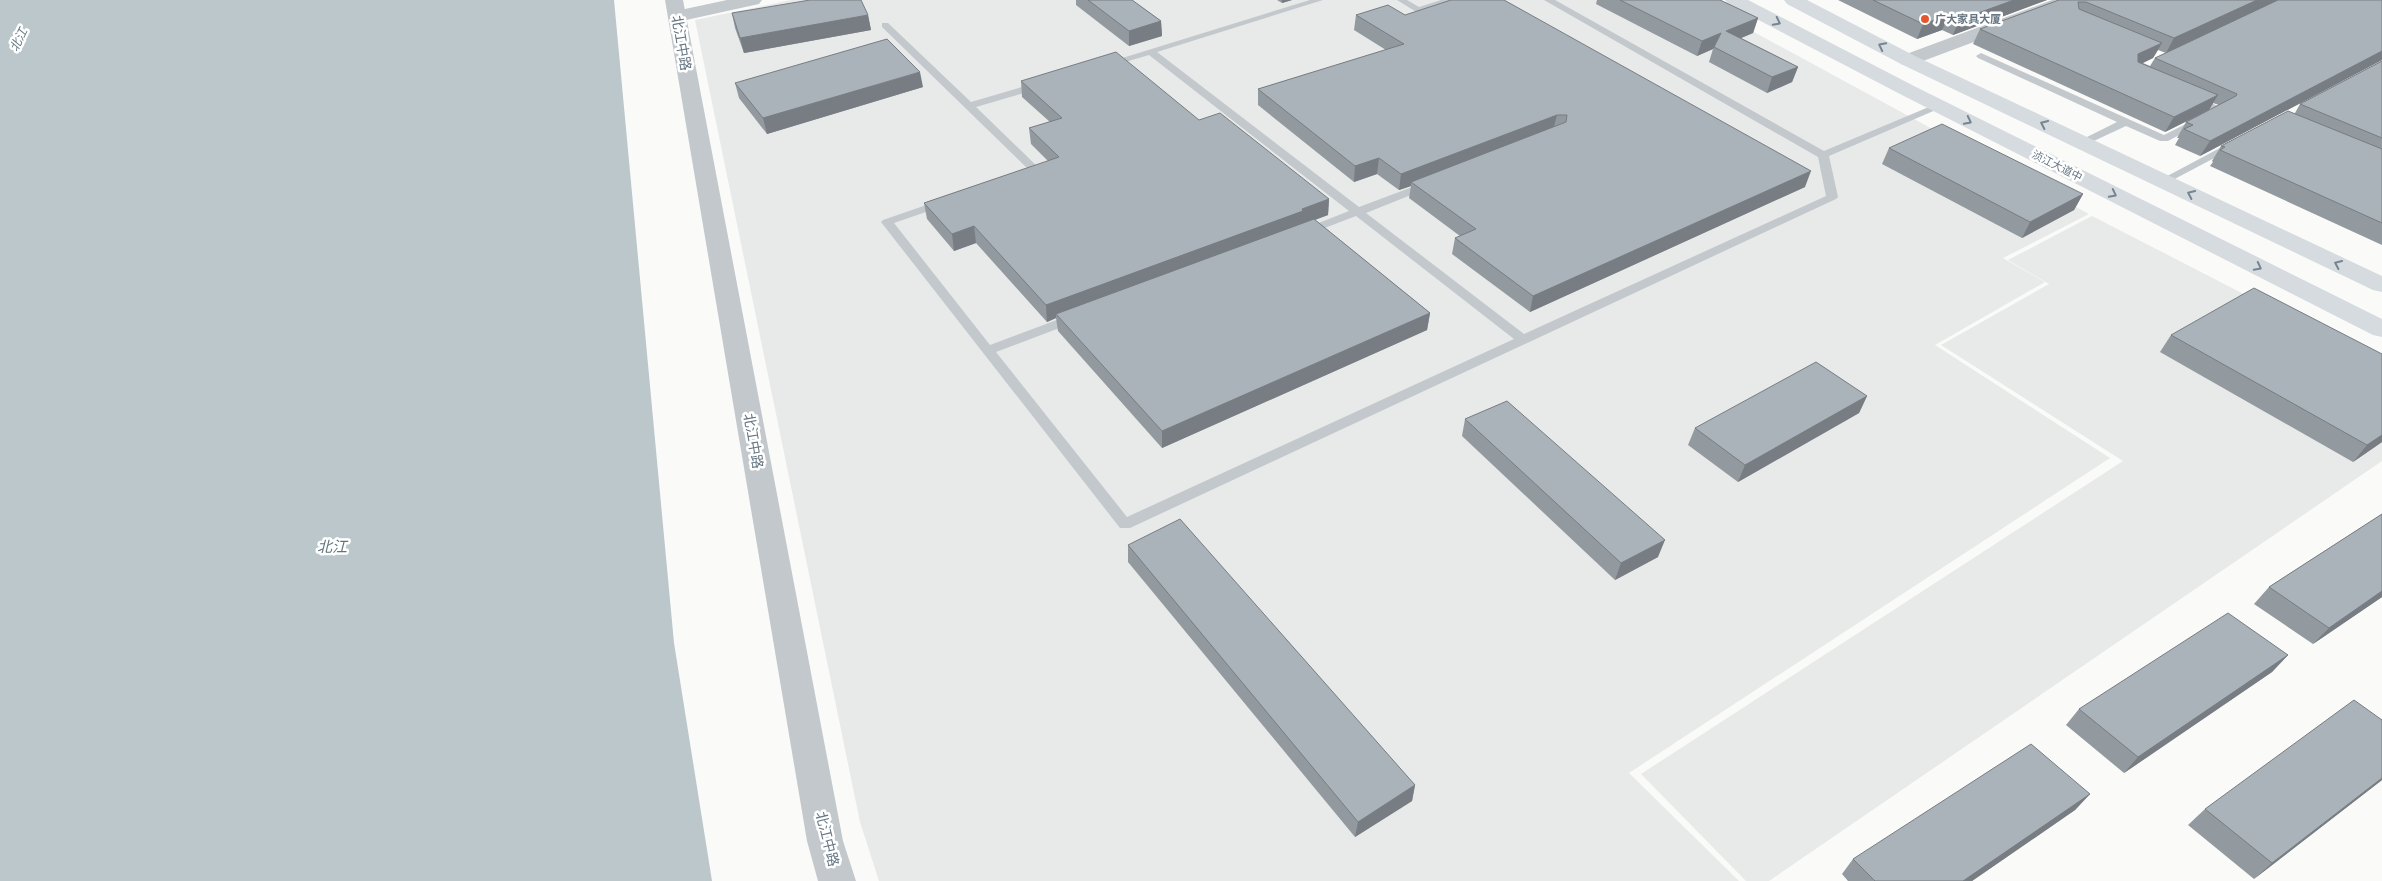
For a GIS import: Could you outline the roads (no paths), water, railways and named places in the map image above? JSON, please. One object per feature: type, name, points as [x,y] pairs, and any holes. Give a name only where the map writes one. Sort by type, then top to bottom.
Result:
[{"type":"main road","name":"浈江大道中","points":[[1734,0],[2382,329]]},
{"type":"main road","points":[[1793,0],[1908,60],[2382,285]]},
{"type":"street","points":[[675,8],[753,0]]},
{"type":"street","points":[[1908,60],[2069,0]]},
{"type":"street","name":"北江中路","points":[[675,8],[825,841],[837,881]]},
{"type":"lane","points":[[1093,69],[1319,0]]},
{"type":"lane","points":[[1401,0],[1418,10],[1450,0]]},
{"type":"lane","points":[[952,200],[887,222],[1125,524],[1832,197],[1823,155],[1548,0]]},
{"type":"lane","points":[[885,25],[1036,171],[1017,177]]},
{"type":"lane","points":[[1151,52],[1524,340]]},
{"type":"lane","points":[[1980,56],[2164,139],[2222,110],[2187,95]]},
{"type":"lane","points":[[969,106],[1045,83]]},
{"type":"lane","points":[[1823,155],[1940,106]]},
{"type":"lane","points":[[2083,143],[2125,122]]},
{"type":"lane","points":[[2163,181],[2243,138]]},
{"type":"lane","points":[[1293,236],[1440,180]]},
{"type":"lane","points":[[988,350],[1090,312]]},
{"type":"water","name":"北江","points":[[0,0],[614,0],[674,643],[712,881],[0,881]]},
{"type":"place","name":"广大家具大厦","points":[[1925,19]]}]
